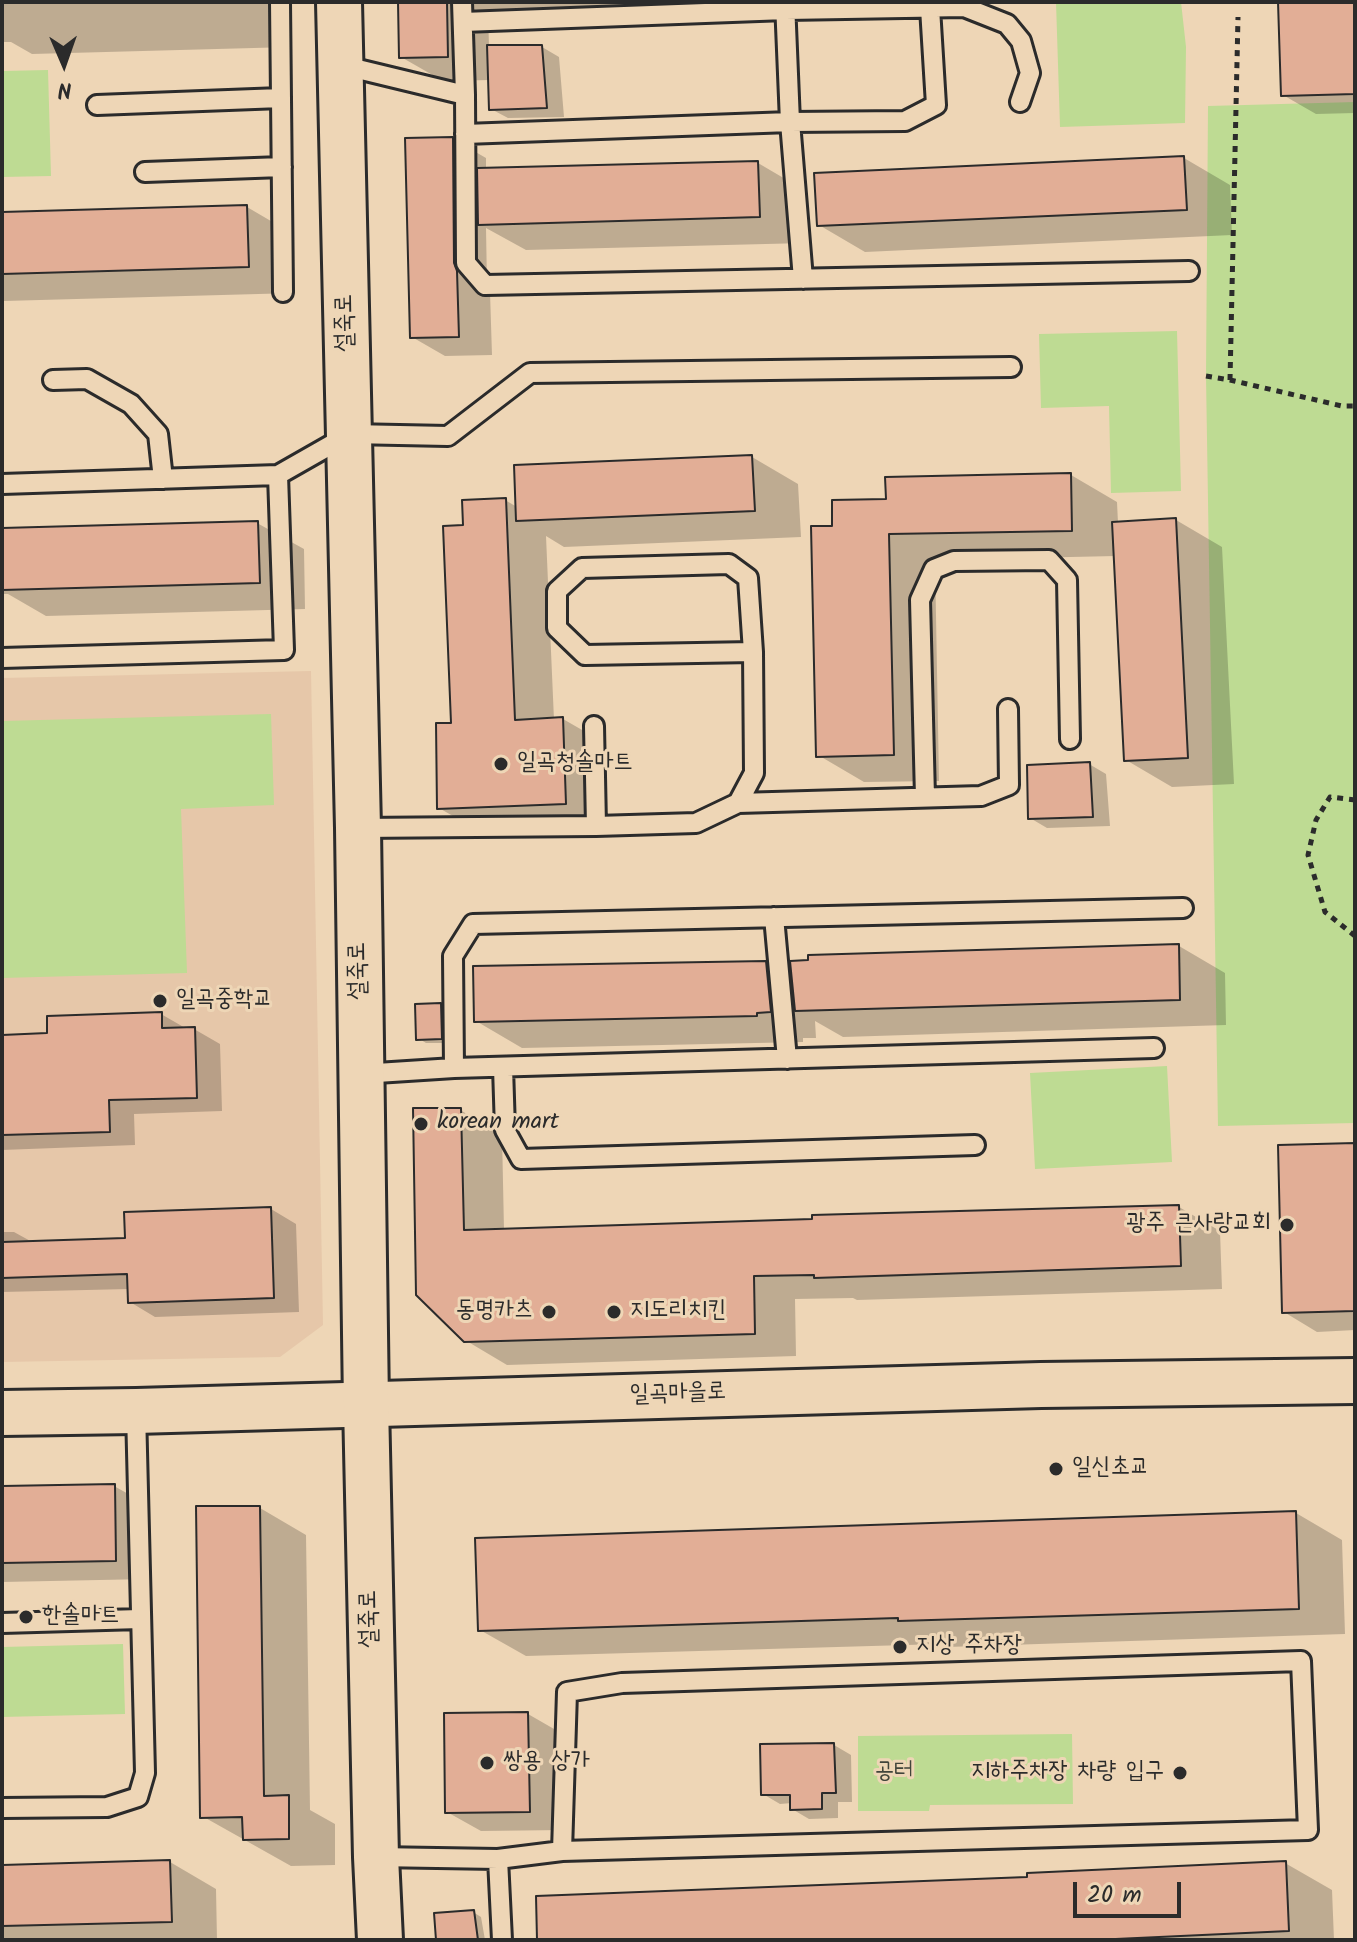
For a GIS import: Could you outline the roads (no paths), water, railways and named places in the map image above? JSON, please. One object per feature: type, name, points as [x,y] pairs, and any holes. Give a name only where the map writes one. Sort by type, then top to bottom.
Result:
[{"type":"main road","name":"설죽로","points":[[339,2],[358,828],[366,1404],[380,1940]]},
{"type":"main road","name":"일곡마을로","points":[[2,1413],[1041,1385],[1355,1381]]},
{"type":"lane","points":[[280,2],[283,292]]},
{"type":"lane","points":[[462,2],[466,263],[485,285],[1189,271]]},
{"type":"lane","points":[[463,22],[785,6],[964,7],[1007,24],[1021,41],[1030,73],[1020,102]]},
{"type":"lane","points":[[785,6],[790,122],[803,279]]},
{"type":"lane","points":[[465,134],[905,121],[936,105],[930,8]]},
{"type":"lane","points":[[341,65],[465,95]]},
{"type":"lane","points":[[97,105],[281,98]]},
{"type":"lane","points":[[145,172],[282,167]]},
{"type":"lane","points":[[2,484],[278,475],[350,434],[448,436],[530,373],[1011,367]]},
{"type":"lane","points":[[53,380],[87,379],[131,404],[158,434],[163,479]]},
{"type":"lane","points":[[2,658],[284,650],[278,475]]},
{"type":"lane","points":[[925,797],[920,600],[934,569],[954,561],[1049,560],[1067,580],[1070,739]]},
{"type":"lane","points":[[738,803],[754,773],[753,652],[748,578],[729,564],[582,568],[557,591],[557,628],[585,655],[753,652]]},
{"type":"lane","points":[[358,828],[696,823],[738,803],[981,796],[1009,785],[1008,709]]},
{"type":"lane","points":[[594,726],[596,826]]},
{"type":"lane","points":[[454,1068],[453,956],[473,924],[1183,908]]},
{"type":"lane","points":[[774,917],[787,1059]]},
{"type":"lane","points":[[361,1074],[454,1068],[1154,1048]]},
{"type":"lane","points":[[503,1067],[505,1130],[521,1159],[975,1145]]},
{"type":"lane","points":[[2,1808],[107,1807],[138,1797],[145,1773],[136,1411]]},
{"type":"lane","points":[[2,1623],[140,1619]]},
{"type":"lane","points":[[376,1857],[498,1859],[562,1851],[1308,1830],[1301,1661],[622,1683],[567,1692],[562,1851]]},
{"type":"lane","points":[[498,1859],[502,1940]]},
{"type":"place","name":"일곡청솔마트","points":[[501,764]]},
{"type":"place","name":"일곡중학교","points":[[160,1001]]},
{"type":"place","name":"korean mart","points":[[421,1124]]},
{"type":"place","name":"광주 큰사랑교회","points":[[1287,1225]]},
{"type":"place","name":"동명카츠","points":[[549,1312]]},
{"type":"place","name":"지도리치킨","points":[[614,1312]]},
{"type":"place","name":"일신초교","points":[[1056,1469]]},
{"type":"place","name":"한솔마트","points":[[26,1617]]},
{"type":"place","name":"지상 주차장","points":[[900,1647]]},
{"type":"place","name":"쌍용 상가","points":[[487,1763]]},
{"type":"place","name":"지하주차장 차량 입구","points":[[1180,1773]]},
{"type":"park label","name":"공터","points":[[894,1773]]}]
